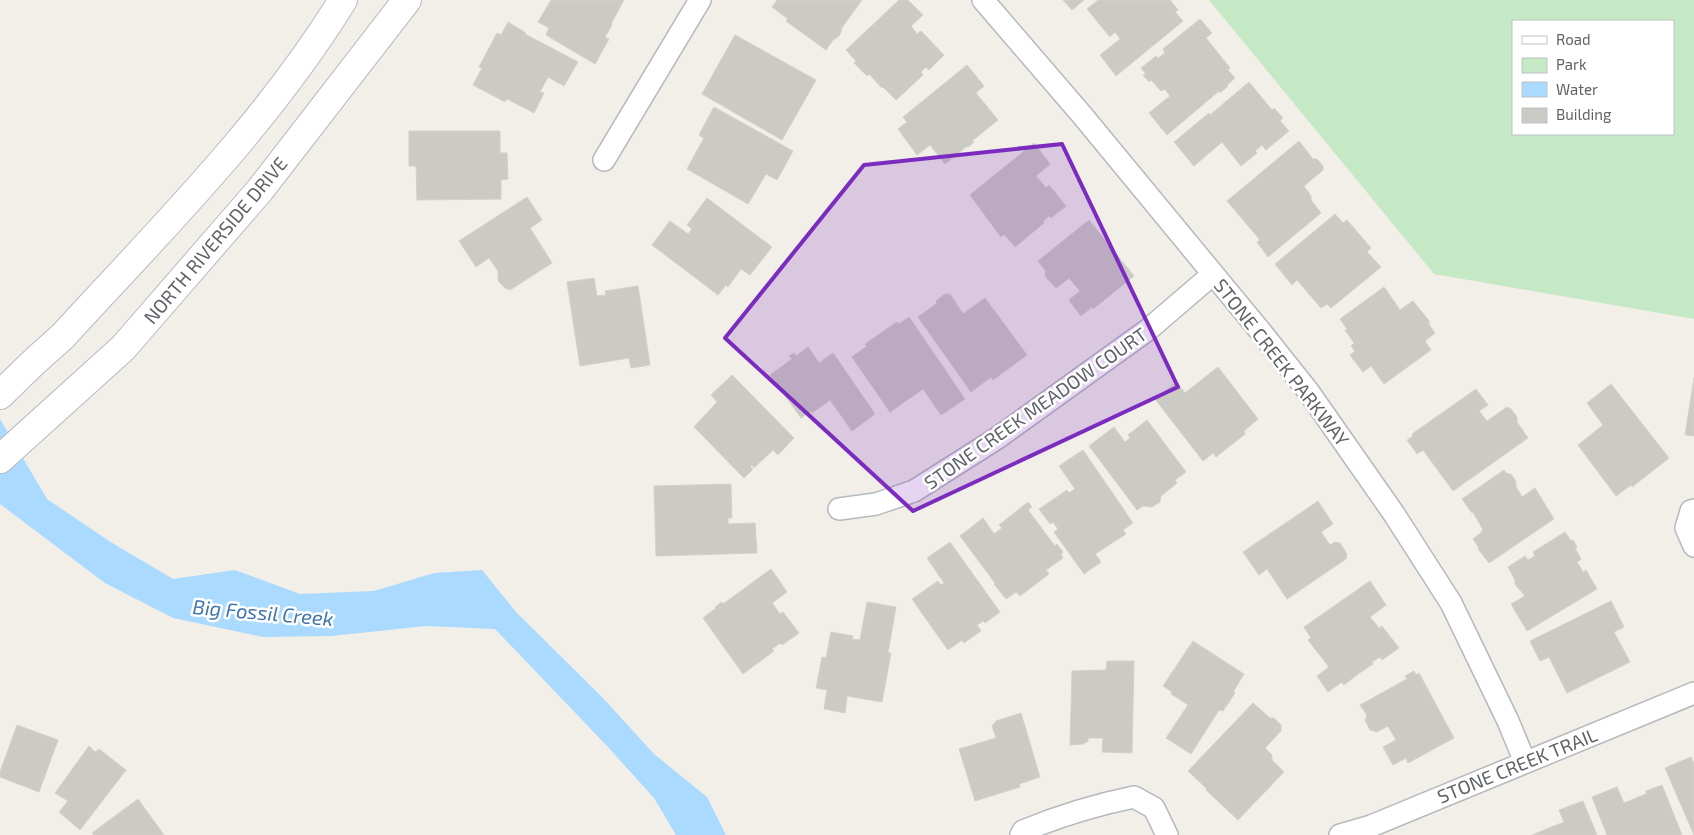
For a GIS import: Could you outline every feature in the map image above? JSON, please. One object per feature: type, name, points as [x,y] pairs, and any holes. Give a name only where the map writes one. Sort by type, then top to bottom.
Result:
[{"type":"main road","points":[[0,395],[63,336],[239,144],[293,74],[342,0]]},
{"type":"main road","name":"NORTH RIVERSIDE DRIVE","points":[[0,458],[123,348],[260,190],[407,0]]},
{"type":"street","points":[[604,160],[700,0]]},
{"type":"street","name":"STONE CREEK PARKWAY","points":[[982,0],[1082,115],[1308,391],[1419,551],[1451,603],[1508,721],[1525,762]]},
{"type":"street","name":"STONE CREEK MEADOW COURT","points":[[839,509],[876,504],[914,491],[996,439],[1149,329],[1213,274]]},
{"type":"street","points":[[1694,510],[1691,511],[1686,528],[1694,546]]},
{"type":"street","name":"STONE CREEK TRAIL","points":[[1340,835],[1371,826],[1694,692]]},
{"type":"street","points":[[1021,835],[1023,831],[1057,817],[1134,797],[1154,808],[1166,835]]},
{"type":"highlighted area","points":[[1062,144],[1178,387],[913,511],[725,338],[864,165]]},
{"type":"green space","points":[[1209,0],[1694,0],[1694,319],[1434,274]]},
{"type":"water","name":"Big Fossil Creek","points":[[0,419],[47,499],[109,541],[173,579],[235,570],[300,594],[374,591],[434,573],[482,570],[516,612],[603,698],[654,754],[707,797],[726,835],[676,835],[654,798],[495,629],[426,626],[331,636],[263,637],[173,618],[105,583],[0,504]]},
{"type":"building","points":[[551,0],[624,0],[605,37],[609,39],[595,64],[546,35],[549,28],[538,22]]},
{"type":"building","points":[[777,0],[862,0],[841,29],[839,36],[833,40],[826,50],[786,21],[788,19],[772,7]]},
{"type":"building","points":[[899,0],[908,0],[923,15],[911,26],[917,34],[921,31],[944,55],[929,70],[926,67],[921,72],[923,75],[896,100],[869,74],[867,76],[854,63],[856,61],[846,50]]},
{"type":"building","points":[[1063,0],[1084,0],[1072,10]]},
{"type":"building","points":[[1098,0],[1170,0],[1178,10],[1175,12],[1183,21],[1116,76],[1100,55],[1120,39],[1115,32],[1110,37],[1087,9]]},
{"type":"building","points":[[1200,19],[1212,33],[1206,38],[1230,68],[1228,70],[1235,78],[1220,93],[1219,91],[1167,135],[1149,113],[1170,96],[1165,89],[1161,91],[1151,80],[1149,82],[1143,75],[1146,74],[1141,68],[1156,56],[1158,58],[1165,53],[1163,49]]},
{"type":"building","points":[[508,22],[525,34],[578,62],[564,86],[548,77],[540,92],[544,93],[534,113],[507,99],[505,102],[473,85],[482,68],[479,67],[497,33],[501,35]]},
{"type":"building","points":[[735,35],[816,80],[782,140],[702,94]]},
{"type":"building","points":[[967,65],[984,86],[976,93],[998,120],[972,141],[974,142],[971,145],[967,146],[945,164],[930,145],[917,155],[898,129],[907,122],[903,117]]},
{"type":"building","points":[[1249,82],[1272,110],[1274,108],[1283,118],[1280,121],[1289,131],[1266,150],[1262,145],[1255,151],[1257,153],[1241,166],[1222,142],[1194,166],[1174,142]]},
{"type":"building","points":[[714,107],[793,151],[777,180],[766,174],[748,204],[687,169],[704,138],[699,135]]},
{"type":"building","points":[[409,131],[500,131],[500,153],[507,153],[508,179],[501,180],[501,199],[417,200],[416,166],[409,166]]},
{"type":"building","points":[[1299,141],[1313,159],[1317,159],[1323,166],[1323,170],[1304,186],[1311,196],[1311,200],[1321,213],[1268,257],[1257,242],[1260,240],[1227,201]]},
{"type":"building","points":[[1034,143],[1050,164],[1036,176],[1046,188],[1049,185],[1066,206],[1051,218],[1049,216],[1043,221],[1044,223],[1015,247],[1004,234],[1001,237],[970,195]]},
{"type":"building","points":[[527,197],[542,220],[530,228],[552,263],[510,290],[499,282],[498,271],[489,258],[476,267],[459,241]]},
{"type":"building","points":[[707,198],[772,247],[750,275],[741,269],[728,287],[726,285],[718,295],[652,245],[670,221],[688,234],[692,229],[687,225]]},
{"type":"building","points":[[1335,214],[1343,223],[1347,220],[1371,248],[1367,252],[1381,267],[1331,308],[1327,304],[1321,308],[1297,280],[1292,285],[1275,264]]},
{"type":"building","points":[[1089,220],[1134,276],[1093,309],[1092,307],[1081,316],[1069,300],[1080,291],[1069,278],[1056,288],[1045,276],[1046,271],[1038,261]]},
{"type":"building","points":[[594,278],[597,296],[606,295],[605,291],[638,286],[650,365],[631,368],[629,358],[580,366],[567,282]]},
{"type":"building","points":[[1384,287],[1400,310],[1413,301],[1430,322],[1428,323],[1435,333],[1425,341],[1431,350],[1384,384],[1371,366],[1363,372],[1350,355],[1355,351],[1351,346],[1354,343],[1340,319]]},
{"type":"building","points":[[945,294],[950,294],[963,314],[985,298],[1027,355],[993,380],[991,377],[971,392],[918,317],[936,304],[937,300]]},
{"type":"building","points":[[909,317],[965,399],[941,415],[923,389],[890,412],[852,357],[867,346],[865,344],[897,322],[899,324]]},
{"type":"building","points":[[808,347],[819,363],[833,353],[875,414],[852,431],[830,400],[812,413],[811,411],[801,418],[770,375],[792,359],[789,356],[794,353],[796,356]]},
{"type":"building","points":[[1218,367],[1258,419],[1244,431],[1245,434],[1216,457],[1213,453],[1203,461],[1155,399],[1177,382],[1185,393]]},
{"type":"building","points":[[732,375],[794,438],[778,455],[773,450],[754,468],[752,465],[750,467],[753,469],[744,478],[694,427],[717,402],[711,395]]},
{"type":"building","points":[[1694,378],[1694,436],[1685,435]]},
{"type":"building","points":[[1611,384],[1669,458],[1632,487],[1631,485],[1616,496],[1578,445],[1603,425],[1587,403]]},
{"type":"building","points":[[1476,389],[1488,405],[1479,411],[1487,421],[1507,407],[1517,417],[1517,422],[1528,438],[1453,491],[1423,450],[1417,454],[1407,440],[1413,436],[1412,434]]},
{"type":"building","points":[[1147,420],[1186,472],[1175,480],[1177,483],[1161,496],[1160,502],[1152,507],[1143,506],[1137,510],[1089,446],[1114,427],[1125,442],[1130,438],[1128,435]]},
{"type":"building","points":[[1083,450],[1133,523],[1123,530],[1126,534],[1095,554],[1101,562],[1084,574],[1054,532],[1058,529],[1053,522],[1050,524],[1039,509],[1067,490],[1069,493],[1075,489],[1059,466]]},
{"type":"building","points":[[1504,470],[1512,475],[1522,497],[1535,488],[1554,519],[1489,563],[1473,539],[1483,530],[1473,512],[1462,499]]},
{"type":"building","points":[[731,484],[732,518],[728,518],[728,524],[755,523],[757,553],[656,556],[654,486]]},
{"type":"building","points":[[1318,501],[1333,524],[1321,532],[1330,545],[1335,542],[1340,543],[1347,554],[1346,559],[1287,599],[1267,569],[1259,575],[1243,552]]},
{"type":"building","points":[[1028,502],[1032,507],[1028,510],[1055,546],[1057,544],[1063,552],[1061,554],[1063,558],[1046,570],[1049,574],[1020,596],[1016,592],[1006,599],[960,536],[983,518],[994,534],[1002,528],[999,525]]},
{"type":"building","points":[[1565,532],[1577,547],[1575,548],[1581,559],[1577,562],[1583,572],[1586,570],[1597,589],[1527,631],[1511,604],[1525,596],[1514,583],[1516,582],[1508,567],[1525,556],[1528,560],[1535,556],[1533,552]]},
{"type":"building","points":[[950,542],[1000,612],[985,623],[983,621],[977,625],[981,631],[964,643],[962,640],[948,650],[912,599],[938,581],[941,585],[944,583],[927,558]]},
{"type":"building","points":[[771,569],[787,592],[772,603],[780,614],[783,612],[799,633],[782,645],[780,643],[772,649],[774,651],[743,674],[703,618],[715,607],[722,602],[723,604]]},
{"type":"building","points":[[1370,581],[1386,605],[1370,617],[1379,628],[1382,626],[1399,648],[1382,660],[1380,657],[1372,662],[1373,664],[1344,685],[1342,682],[1328,692],[1317,676],[1329,667],[1308,640],[1311,638],[1304,627]]},
{"type":"building","points":[[1611,601],[1624,627],[1614,632],[1630,662],[1567,693],[1549,657],[1540,661],[1530,641]]},
{"type":"building","points":[[867,602],[896,607],[888,653],[891,653],[882,702],[847,696],[845,713],[824,709],[827,690],[816,688],[822,657],[826,658],[831,632],[853,636],[852,639],[860,640]]},
{"type":"building","points":[[1193,641],[1244,674],[1233,692],[1235,693],[1223,711],[1219,710],[1191,754],[1166,738],[1188,705],[1171,694],[1172,692],[1163,686]]},
{"type":"building","points":[[1107,661],[1134,661],[1132,753],[1102,752],[1103,738],[1088,738],[1088,741],[1083,744],[1070,745],[1072,671],[1106,670]]},
{"type":"building","points":[[1414,671],[1416,675],[1419,673],[1454,738],[1408,763],[1406,758],[1393,765],[1383,747],[1396,740],[1388,726],[1377,732],[1370,730],[1365,720],[1367,715],[1360,705],[1407,679],[1405,676]]},
{"type":"building","points":[[1253,703],[1281,725],[1281,731],[1265,748],[1272,755],[1272,760],[1284,772],[1238,820],[1188,771]]},
{"type":"building","points":[[1021,713],[1040,777],[1019,784],[1020,787],[975,801],[959,749],[996,738],[992,726],[996,721]]},
{"type":"building","points":[[17,725],[58,740],[39,792],[0,777],[0,772]]},
{"type":"building","points":[[89,746],[95,752],[99,749],[126,770],[80,830],[59,812],[68,801],[55,793]]},
{"type":"building","points":[[1691,757],[1694,764],[1694,835],[1665,768]]},
{"type":"building","points":[[1662,785],[1682,835],[1607,835],[1592,797],[1617,787],[1624,803]]},
{"type":"building","points":[[138,799],[164,835],[94,835],[92,833]]},
{"type":"building","points":[[1583,801],[1597,835],[1532,835],[1564,822],[1559,810]]}]
